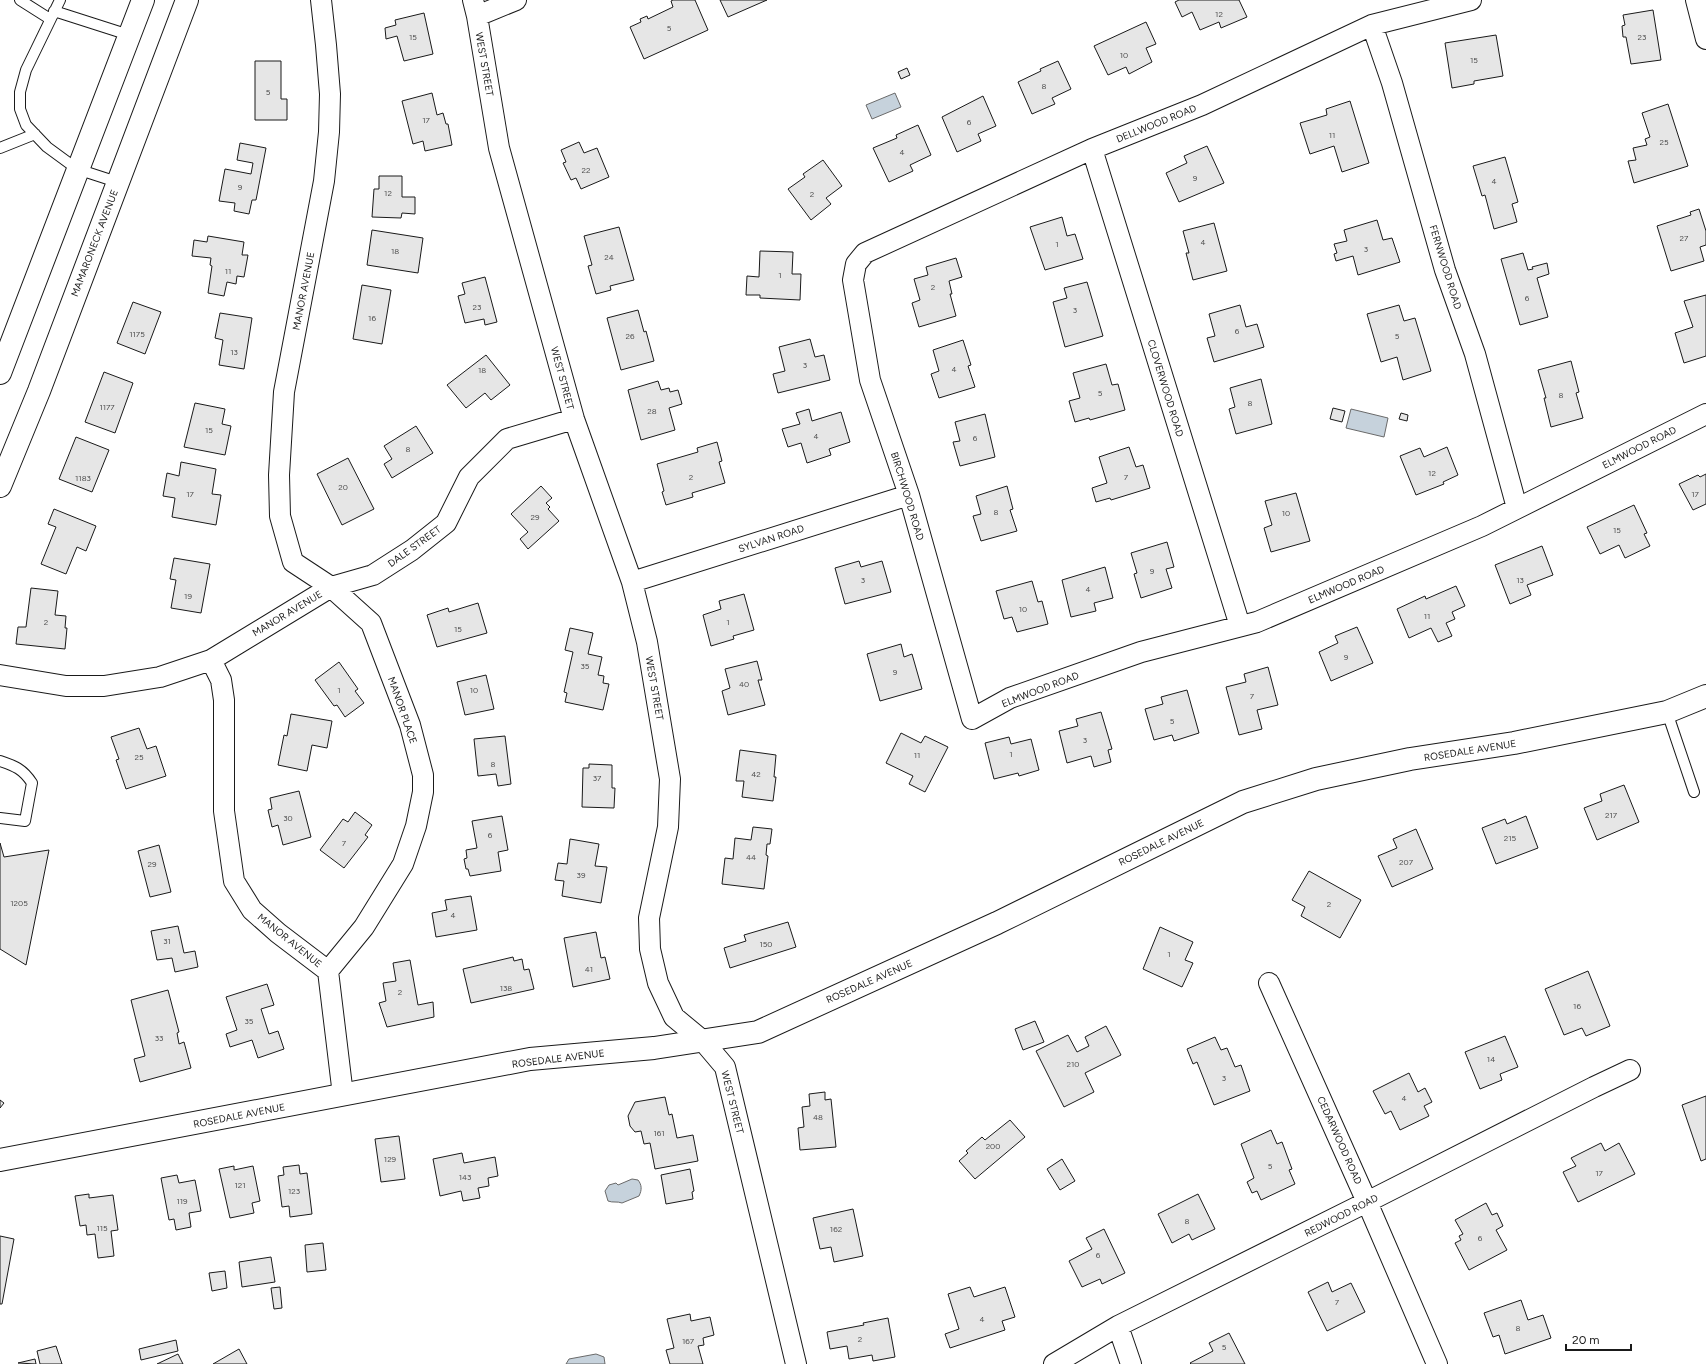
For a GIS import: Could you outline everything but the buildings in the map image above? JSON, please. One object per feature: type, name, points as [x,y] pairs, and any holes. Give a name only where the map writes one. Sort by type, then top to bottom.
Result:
[{"type":"street","points":[[0,373],[143,0]]},
{"type":"street","name":"MAMARONECK AVENUE","points":[[0,486],[39,391],[187,0]]},
{"type":"street","name":"MANOR AVENUE","points":[[321,0],[330,94],[329,132],[324,181],[284,392],[279,476],[280,516],[293,562],[331,587],[211,660],[221,680],[224,700],[224,811],[234,881],[252,910],[278,933],[328,971],[343,1095]]},
{"type":"street","points":[[475,8],[516,0]]},
{"type":"street","name":"DELLWOOD ROAD","points":[[855,270],[856,264],[865,253],[1092,149],[1202,105],[1372,25],[1471,0]]},
{"type":"street","points":[[1696,0],[1706,39]]},
{"type":"street","name":"WEST STREET","points":[[475,8],[499,148],[574,419],[632,582],[647,642],[670,779],[668,827],[649,918],[650,949],[658,983],[674,1017],[703,1041],[725,1067],[796,1364]]},
{"type":"street","name":"FERNWOOD ROAD","points":[[1372,25],[1392,83],[1445,270],[1475,354],[1517,508]]},
{"type":"street","name":"CLOVERWOOD ROAD","points":[[1092,149],[1240,626]]},
{"type":"street","name":"BIRCHWOOD ROAD","points":[[855,270],[853,280],[870,380],[909,495],[972,720]]},
{"type":"street","name":"ELMWOOD ROAD","points":[[972,720],[1010,698],[1141,652],[1257,622],[1482,526],[1706,414]]},
{"type":"street","name":"DALE STREET","points":[[331,587],[373,575],[412,550],[446,524],[469,477],[506,440],[574,419]]},
{"type":"street","name":"SYLVAN ROAD","points":[[632,582],[909,495]]},
{"type":"street","name":"MANOR PLACE","points":[[328,971],[364,927],[403,864],[416,826],[423,792],[422,775],[410,725],[371,623],[331,587]]},
{"type":"street","points":[[0,675],[66,686],[104,686],[160,677],[211,660]]},
{"type":"street","name":"ROSEDALE AVENUE","points":[[0,1160],[530,1059],[654,1048],[758,1032],[997,923],[1243,802],[1316,779],[1410,759],[1514,743],[1667,712],[1706,696]]},
{"type":"street","name":"CEDARWOOD ROAD","points":[[1269,983],[1367,1202],[1437,1364]]},
{"type":"street","name":"REDWOOD ROAD","points":[[1054,1364],[1118,1326],[1630,1070]]},
{"type":"street","points":[[1118,1326],[1131,1364]]},
{"type":"lane","points":[[20,0],[52,15],[129,35]]},
{"type":"lane","points":[[60,0],[26,70],[20,92],[20,109],[26,124],[47,147],[77,169],[117,182]]},
{"type":"lane","points":[[0,148],[35,134]]},
{"type":"lane","points":[[1667,712],[1694,792]]},
{"type":"lane","points":[[0,761],[17,767],[26,774],[32,783],[25,821],[0,818]]},
{"type":"shaded area","points":[[895,93],[901,107],[872,119],[866,105]]},
{"type":"shaded area","points":[[1351,409],[1388,418],[1384,437],[1346,428]]},
{"type":"shaded area","points":[[632,1179],[638,1180],[641,1186],[639,1196],[622,1203],[608,1201],[605,1191],[609,1185],[616,1183],[618,1185]]},
{"type":"shaded area","points":[[596,1354],[604,1357],[605,1364],[566,1364],[569,1359]]}]
